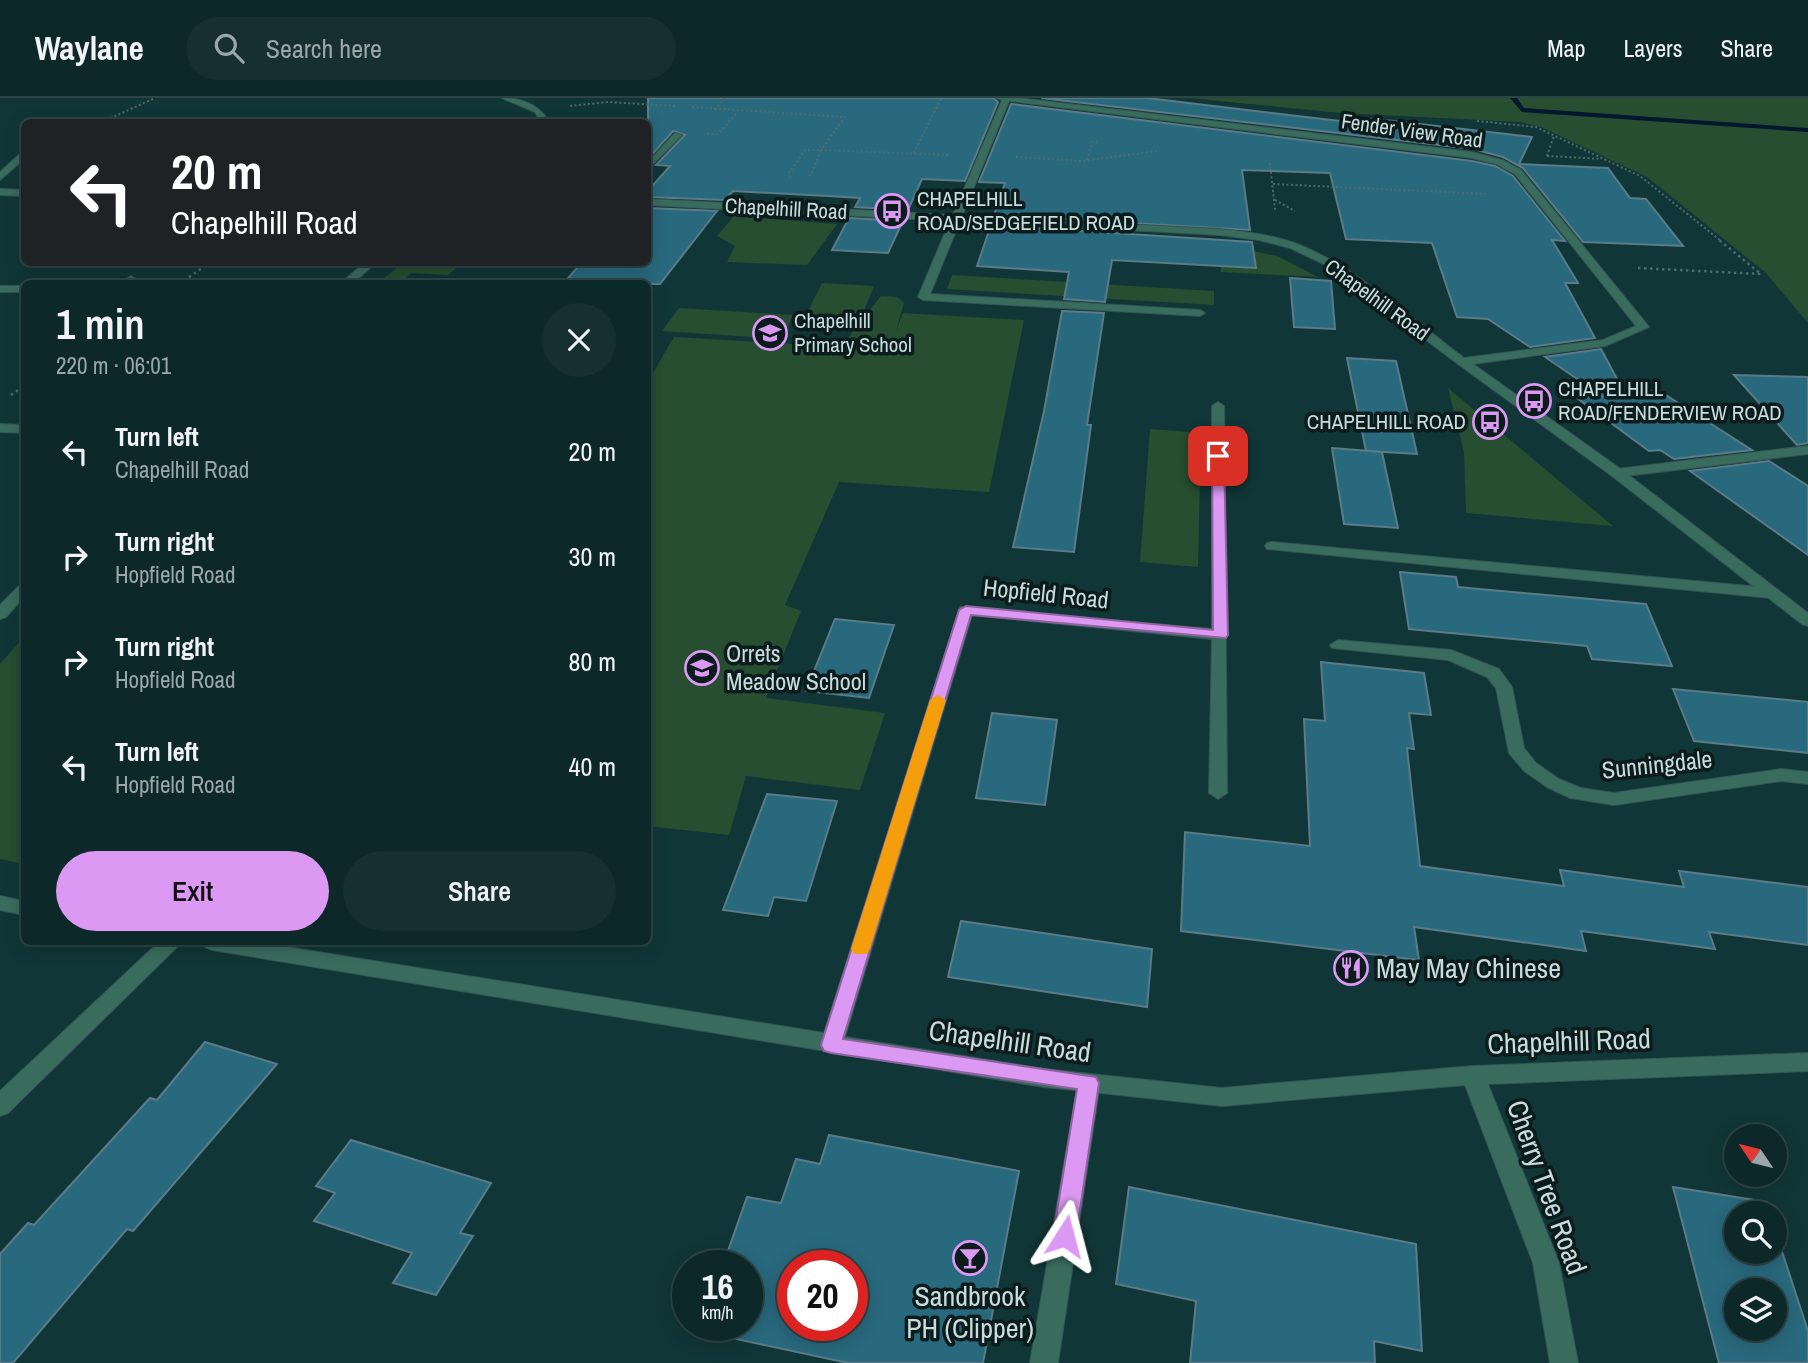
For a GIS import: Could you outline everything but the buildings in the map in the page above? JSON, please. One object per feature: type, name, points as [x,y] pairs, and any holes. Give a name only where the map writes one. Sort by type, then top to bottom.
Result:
[{"type":"street","points":[[506,98],[536,109],[543,119]]},
{"type":"street","name":"Fender View Road","points":[[1000,98],[1472,155],[1518,172],[1643,327],[1605,343],[1462,362]]},
{"type":"street","points":[[1006,99],[923,297],[1200,313]]},
{"type":"street","points":[[651,164],[678,135]]},
{"type":"street","points":[[0,177],[21,158]]},
{"type":"street","points":[[0,192],[21,193]]},
{"type":"street","name":"Chapelhill Road","points":[[651,203],[1220,232],[1259,237],[1294,246],[1332,264],[1462,362],[1617,473],[1808,621]]},
{"type":"street","points":[[350,280],[367,266]]},
{"type":"street","points":[[0,289],[21,289]]},
{"type":"street","points":[[1218,405],[1218,793]]},
{"type":"street","points":[[0,428],[21,429]]},
{"type":"street","points":[[1617,473],[1808,450]]},
{"type":"street","points":[[1272,547],[1771,593]]},
{"type":"street","points":[[0,614],[21,592]]},
{"type":"street","name":"Hopfield Road","points":[[831,1045],[966,610],[1220,635]]},
{"type":"street","name":"Sunningdale","points":[[1338,645],[1451,655],[1493,673],[1504,687],[1514,749],[1530,767],[1553,783],[1577,794],[1614,799],[1781,775],[1808,778]]},
{"type":"street","points":[[0,903],[21,907]]},
{"type":"street","points":[[0,1106],[169,945]]},
{"type":"street","name":"Chapelhill Road","points":[[230,945],[831,1045],[1089,1083],[1222,1097],[1473,1075],[1808,1062]]},
{"type":"street","name":"Cherry Tree Road","points":[[1473,1075],[1546,1263],[1564,1363]]},
{"type":"street","points":[[1044,1363],[1089,1083]]},
{"type":"path","points":[[109,119],[155,98]]},
{"type":"path","points":[[715,110],[725,98]]},
{"type":"path","points":[[914,153],[941,98]]},
{"type":"path","points":[[536,109],[608,102],[678,106]]},
{"type":"path","points":[[690,107],[845,117],[821,150],[811,175],[794,181],[775,208]]},
{"type":"path","points":[[1259,237],[1277,222],[1267,130]]},
{"type":"path","points":[[1547,156],[1554,136]]},
{"type":"path","points":[[794,181],[788,174],[805,150],[1083,161],[1164,151]]},
{"type":"path","points":[[1505,165],[1547,156],[1605,159]]},
{"type":"path","points":[[1273,184],[1538,196]]},
{"type":"path","points":[[185,280],[205,266]]},
{"type":"green space","points":[[1190,98],[1808,98],[1808,323],[1766,273],[1647,177],[1541,127],[1520,122],[1340,113]]},
{"type":"green space","points":[[734,216],[837,224],[807,265],[727,262],[735,246],[717,236]]},
{"type":"green space","points":[[1221,244],[1277,256],[1318,277],[1221,272]]},
{"type":"green space","points":[[399,266],[458,266],[448,275],[411,273],[404,280],[382,280]]},
{"type":"green space","points":[[952,275],[1214,291],[1214,305],[947,289]]},
{"type":"green space","points":[[822,283],[874,286],[858,325],[881,296],[897,297],[904,303],[896,331],[903,313],[1024,320],[989,492],[839,482],[785,605],[801,611],[766,698],[885,713],[860,790],[746,776],[729,835],[651,826],[651,376],[674,337],[843,347],[855,328],[801,325]]},
{"type":"green space","points":[[679,308],[794,315],[781,339],[662,331]]},
{"type":"green space","points":[[1448,388],[1613,526],[1466,513],[1464,452]]},
{"type":"green space","points":[[1150,429],[1201,433],[1198,567],[1140,562]]},
{"type":"green space","points":[[21,640],[21,863],[0,859],[0,664]]},
{"type":"waterway","points":[[1513,98],[1522,110],[1808,130]]},
{"type":"slow traffic","points":[[861,949],[938,700]]},
{"type":"place","name":"CHAPELHILL ROAD/SEDGEFIELD ROAD","points":[[892,211]]},
{"type":"place","name":"Chapelhill Primary School","points":[[770,333]]},
{"type":"place","name":"CHAPELHILL ROAD/FENDERVIEW ROAD","points":[[1534,401]]},
{"type":"place","name":"CHAPELHILL ROAD","points":[[1490,422]]},
{"type":"place","name":"Orrets Meadow School","points":[[702,668]]},
{"type":"place","name":"May May Chinese","points":[[1351,968]]},
{"type":"place","name":"Sandbrook PH (Clipper)","points":[[970,1258]]},
{"type":"route","points":[[1065,1236],[1089,1083],[831,1045],[966,610],[1220,635],[1218,456]]}]
